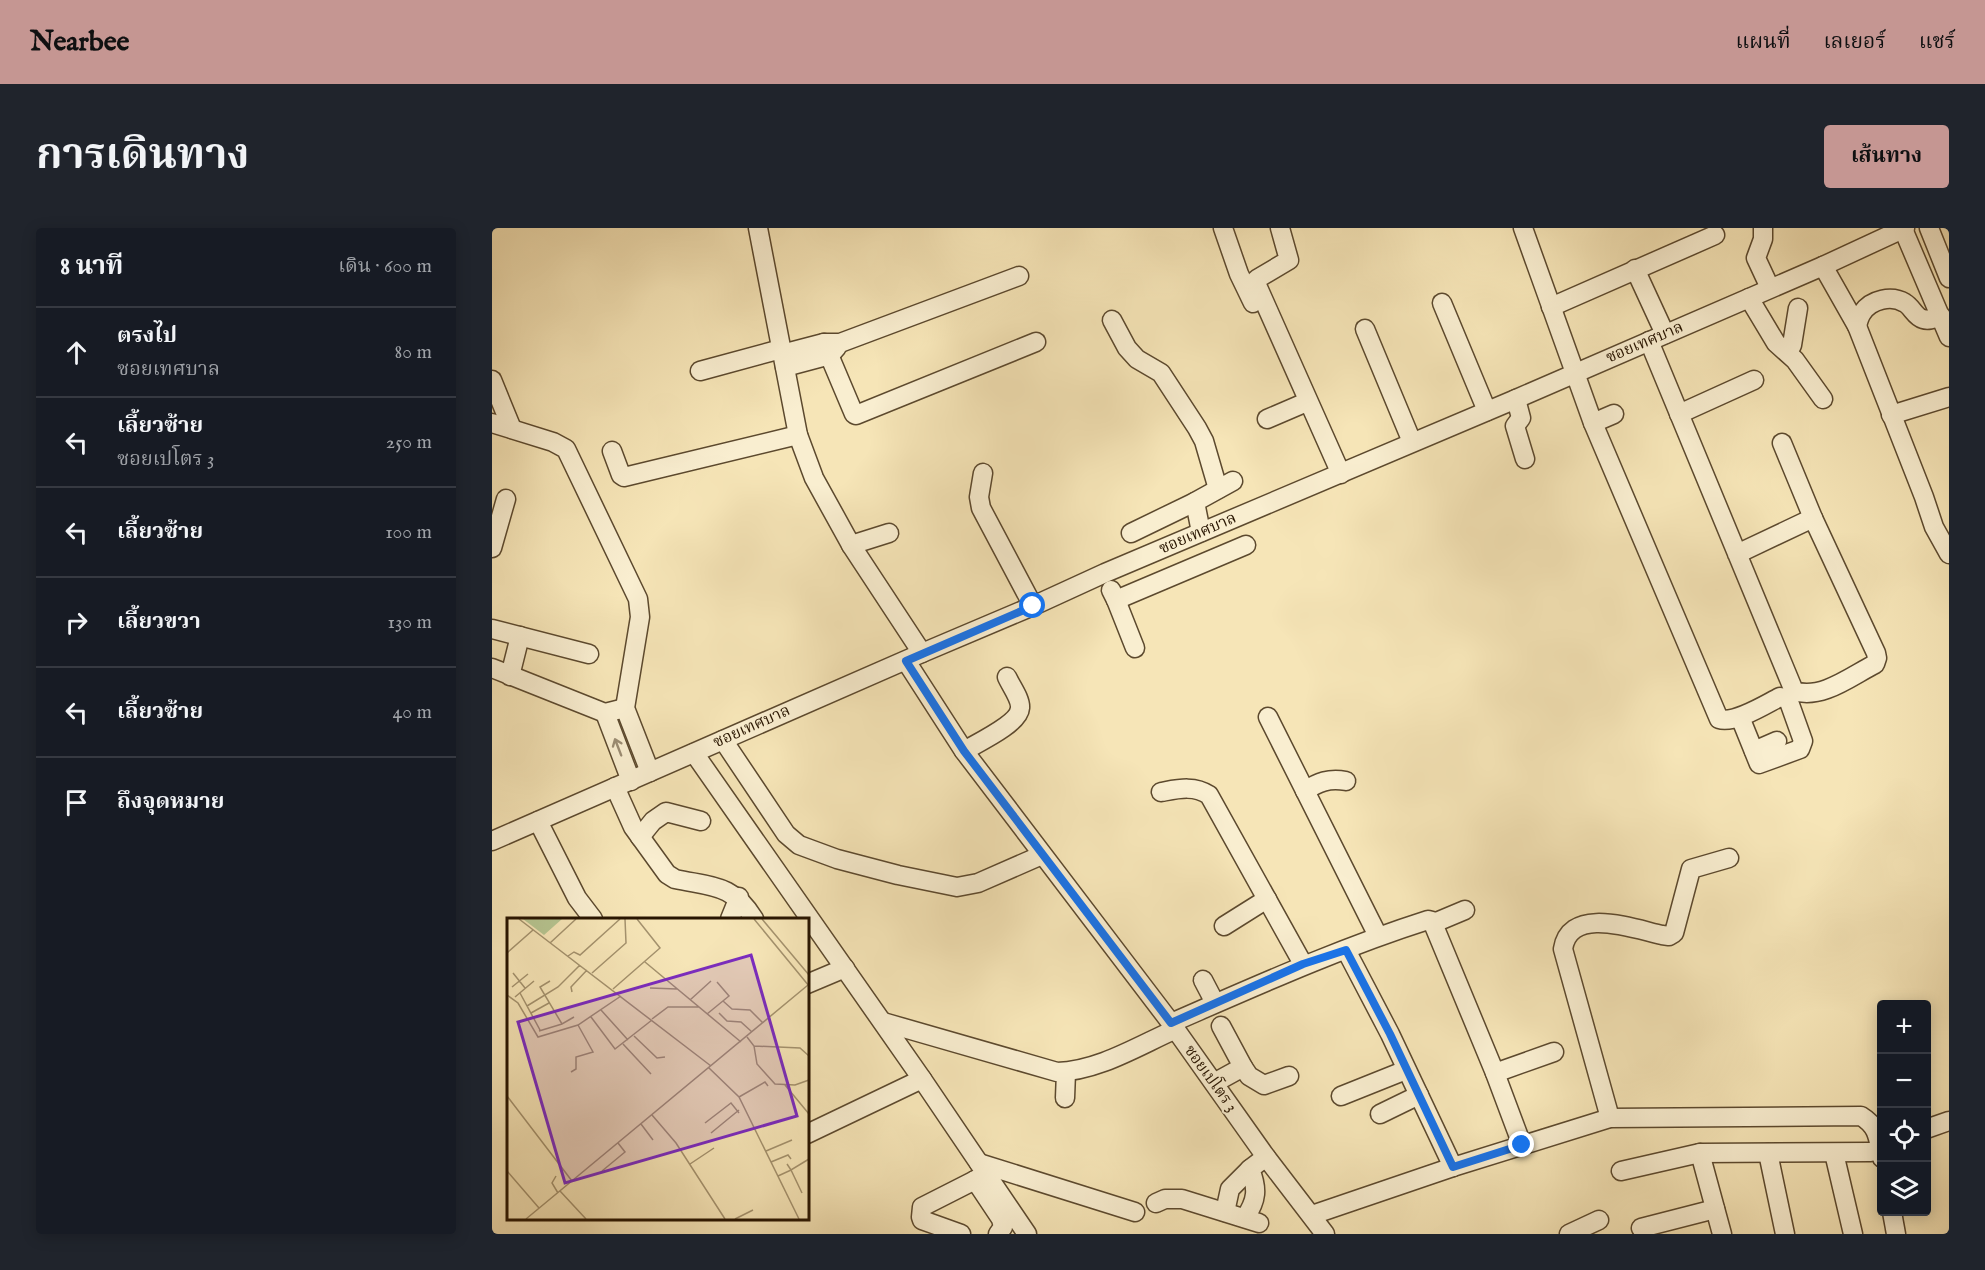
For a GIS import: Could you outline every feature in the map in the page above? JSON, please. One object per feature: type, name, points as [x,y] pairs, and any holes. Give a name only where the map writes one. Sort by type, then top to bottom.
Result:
[{"type":"street","name":"ซอยเปโตร 3","points":[[758,228],[798,435],[814,478],[964,751],[1173,1027],[1266,1157],[1325,1234]]},
{"type":"street","points":[[1223,228],[1239,274],[1337,475]]},
{"type":"street","points":[[1280,228],[1290,260],[1257,279],[1256,284],[1337,475]]},
{"type":"street","points":[[1523,228],[1593,423],[1715,712],[1719,719],[1724,721],[1740,717],[1780,697],[1788,699],[1803,741],[1800,749],[1762,764],[1757,763],[1740,717]]},
{"type":"street","points":[[1763,228],[1764,234],[1756,258],[1770,288]]},
{"type":"street","points":[[1904,228],[1949,337]]},
{"type":"street","name":"ซอยเทศบาล","points":[[492,842],[1105,573],[1823,266],[1904,228]]},
{"type":"street","points":[[1929,228],[1949,278]]},
{"type":"street","points":[[1551,307],[1715,235]]},
{"type":"street","points":[[1823,266],[1857,326],[1934,527],[1949,554]]},
{"type":"street","points":[[1635,269],[1679,414],[1794,691],[1806,695],[1819,693],[1875,664],[1877,658],[1813,518],[1782,443]]},
{"type":"street","points":[[700,371],[831,347],[1018,276]]},
{"type":"street","points":[[1900,301],[1929,288]]},
{"type":"street","points":[[1749,298],[1776,343],[1788,353],[1823,399]]},
{"type":"street","points":[[1857,326],[1862,313],[1870,305],[1882,299],[1900,301],[1924,320],[1941,316]]},
{"type":"street","points":[[1442,303],[1487,411]]},
{"type":"street","points":[[1788,353],[1792,345],[1798,308]]},
{"type":"street","points":[[1112,320],[1127,348],[1137,359],[1161,374],[1197,428],[1226,485],[1131,533]]},
{"type":"street","points":[[1365,329],[1412,442]]},
{"type":"street","points":[[831,347],[856,415],[1036,342]]},
{"type":"street","points":[[492,380],[512,429]]},
{"type":"street","points":[[1679,414],[1754,380]]},
{"type":"street","points":[[1891,415],[1949,397]]},
{"type":"street","points":[[1516,399],[1521,418],[1515,426],[1525,459]]},
{"type":"street","points":[[1267,419],[1302,404]]},
{"type":"street","points":[[1593,423],[1614,414]]},
{"type":"street","points":[[492,423],[553,442],[566,449],[638,599],[640,617],[625,708],[651,772]]},
{"type":"street","points":[[612,451],[621,475],[624,477],[798,435]]},
{"type":"street","points":[[982,473],[979,497],[981,508],[1033,606]]},
{"type":"street","points":[[492,548],[506,499]]},
{"type":"street","points":[[1195,502],[1219,555]]},
{"type":"street","points":[[1737,554],[1813,518]]},
{"type":"street","points":[[851,545],[889,534]]},
{"type":"street","points":[[1136,648],[1113,595],[1246,545]]},
{"type":"street","points":[[492,629],[589,654]]},
{"type":"street","points":[[510,676],[520,636]]},
{"type":"street","points":[[492,668],[605,713],[625,708]]},
{"type":"street","points":[[964,751],[1013,722],[1019,714],[1020,703],[1007,677]]},
{"type":"street","points":[[605,713],[633,827],[640,837],[667,874],[675,879],[728,891],[739,897],[753,918]]},
{"type":"street","points":[[1268,717],[1378,936]]},
{"type":"street","points":[[723,740],[786,834],[798,845],[816,852],[898,875],[957,887],[978,883],[1042,855]]},
{"type":"street","points":[[1754,751],[1777,741]]},
{"type":"street","points":[[694,753],[802,918]]},
{"type":"street","points":[[1305,791],[1327,780],[1346,781]]},
{"type":"street","points":[[1161,792],[1183,788],[1200,789],[1209,795],[1303,964]]},
{"type":"street","points":[[640,837],[653,821],[666,812],[701,821]]},
{"type":"street","points":[[538,821],[577,898],[592,918]]},
{"type":"street","points":[[1610,1118],[1563,949],[1566,938],[1584,924],[1598,922],[1671,935],[1674,933],[1691,869],[1729,858]]},
{"type":"street","points":[[730,918],[739,897]]},
{"type":"street","points":[[1224,926],[1267,899]]},
{"type":"street","points":[[1434,923],[1466,910]]},
{"type":"street","points":[[883,1023],[1058,1072],[1075,1072],[1097,1065],[1215,1004],[1303,964],[1428,920],[1434,923],[1522,1145]]},
{"type":"street","points":[[814,937],[845,968],[922,1079],[981,1173],[1027,1234]]},
{"type":"street","points":[[1346,950],[1453,1167]]},
{"type":"street","points":[[808,984],[845,968]]},
{"type":"street","points":[[1203,980],[1215,1004]]},
{"type":"street","points":[[1221,1026],[1249,1076],[1264,1085],[1289,1076]]},
{"type":"street","points":[[1495,1073],[1554,1052]]},
{"type":"street","points":[[1214,1083],[1243,1066]]},
{"type":"street","points":[[1341,1096],[1406,1070]]},
{"type":"street","points":[[1065,1098],[1066,1072]]},
{"type":"street","points":[[808,1134],[922,1079]]},
{"type":"street","points":[[1380,1114],[1419,1095]]},
{"type":"street","points":[[1312,1215],[1453,1167],[1610,1118],[1861,1116],[1873,1123],[1877,1141]]},
{"type":"street","points":[[1931,1127],[1949,1121]]},
{"type":"street","points":[[1621,1171],[1700,1153],[1834,1153],[1877,1145]]},
{"type":"street","points":[[1700,1153],[1722,1234]]},
{"type":"street","points":[[1768,1153],[1785,1234]]},
{"type":"street","points":[[1834,1153],[1853,1234]]},
{"type":"street","points":[[1225,1212],[1230,1189],[1266,1157]]},
{"type":"street","points":[[1156,1203],[1165,1198],[1182,1199],[1252,1220],[1256,1199],[1250,1169]]},
{"type":"street","points":[[981,1173],[1001,1219],[1003,1227],[998,1234]]},
{"type":"street","points":[[961,1234],[922,1220],[922,1207],[981,1173],[1135,1212]]},
{"type":"street","points":[[1641,1227],[1715,1209]]},
{"type":"street","points":[[1893,1216],[1896,1234]]},
{"type":"street","points":[[1569,1234],[1599,1220]]},
{"type":"route","points":[[1033,606],[906,661],[964,751],[1171,1023],[1303,964],[1346,950],[1390,1034],[1453,1167],[1522,1145]]}]
